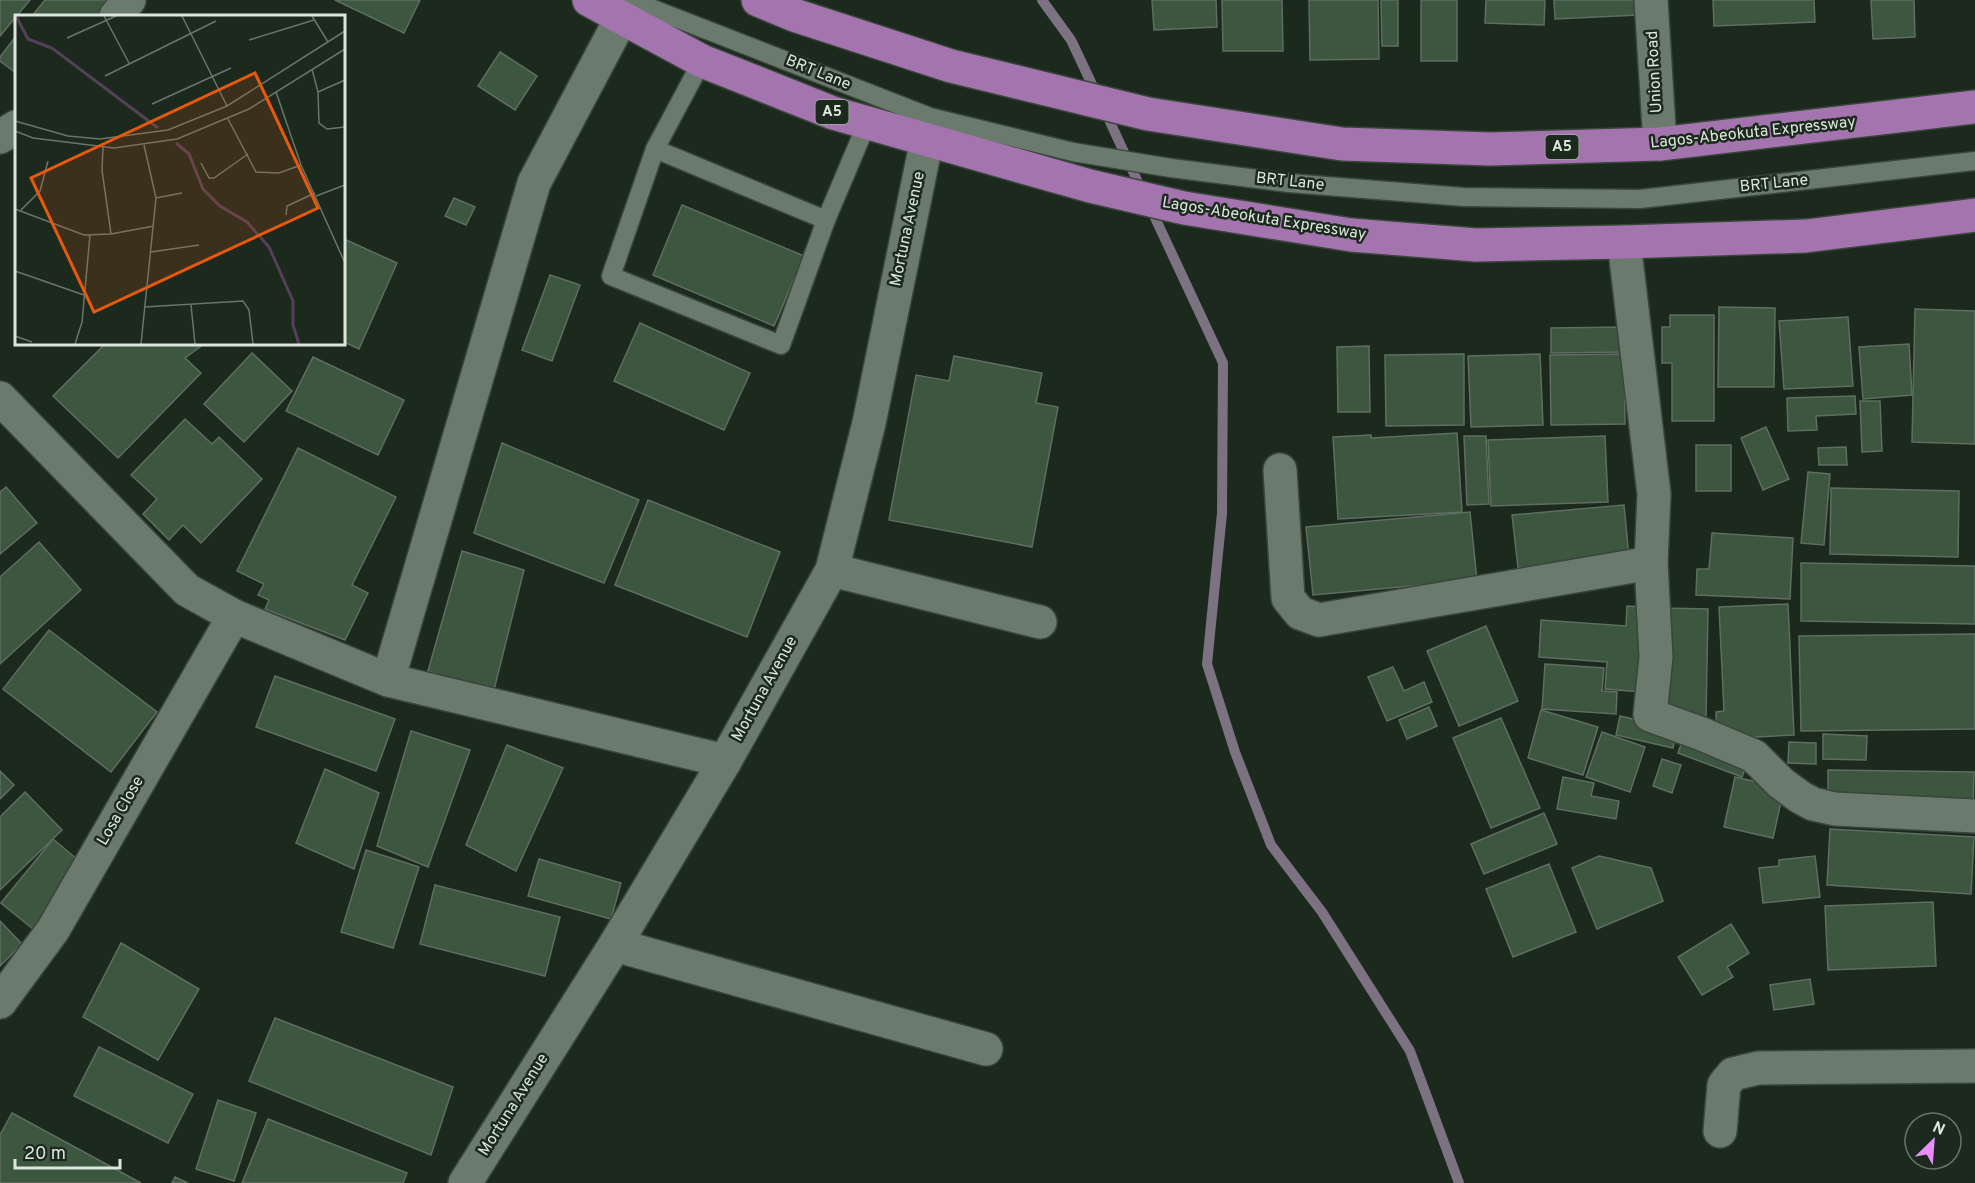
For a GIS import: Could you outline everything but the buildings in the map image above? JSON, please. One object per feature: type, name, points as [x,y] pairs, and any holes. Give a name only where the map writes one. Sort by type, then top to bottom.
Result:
[{"type":"highway","name":"Lagos-Abeokuta Expressway","points":[[590,0],[626,8],[702,61],[867,123],[1090,186],[1184,208],[1351,235],[1476,245],[1624,242],[1806,236],[1975,216]]},
{"type":"highway","name":"Lagos-Abeokuta Expressway","points":[[758,0],[794,15],[951,66],[1148,114],[1342,144],[1490,149],[1660,144],[1975,107]]},
{"type":"street","points":[[117,15],[129,0]]},
{"type":"street","name":"Union Road","points":[[1651,0],[1660,144]]},
{"type":"street","points":[[388,680],[534,183],[626,8]]},
{"type":"street","points":[[0,137],[15,128]]},
{"type":"street","name":"Mortuna Avenue","points":[[465,1183],[615,945],[725,761],[832,570],[868,423],[927,139]]},
{"type":"street","points":[[1624,242],[1654,494],[1651,563],[1656,657],[1650,715],[1754,756],[1781,783],[1813,804],[1835,809],[1975,816]]},
{"type":"street","points":[[0,398],[187,590],[234,616],[388,680],[725,761]]},
{"type":"street","points":[[1280,470],[1288,598],[1300,613],[1319,620],[1651,563]]},
{"type":"street","points":[[832,570],[1040,622]]},
{"type":"street","name":"Losa Close","points":[[0,1002],[53,930],[234,616]]},
{"type":"street","points":[[615,945],[986,1049]]},
{"type":"street","points":[[1720,1131],[1724,1085],[1733,1074],[1758,1068],[1975,1066]]},
{"type":"lane","name":"BRT Lane","points":[[626,8],[930,117],[1073,152],[1171,168],[1290,183],[1464,197],[1640,199],[1975,161]]},
{"type":"lane","points":[[702,61],[655,149],[611,276],[781,345],[826,220],[867,123]]},
{"type":"lane","points":[[655,149],[826,220]]},
{"type":"waterway","points":[[1042,0],[1071,40],[1097,95]]},
{"type":"waterway","points":[[1104,109],[1143,193]]},
{"type":"waterway","points":[[1150,207],[1223,363],[1222,513],[1207,664],[1235,752],[1271,845],[1322,912],[1410,1051],[1459,1183]]}]
